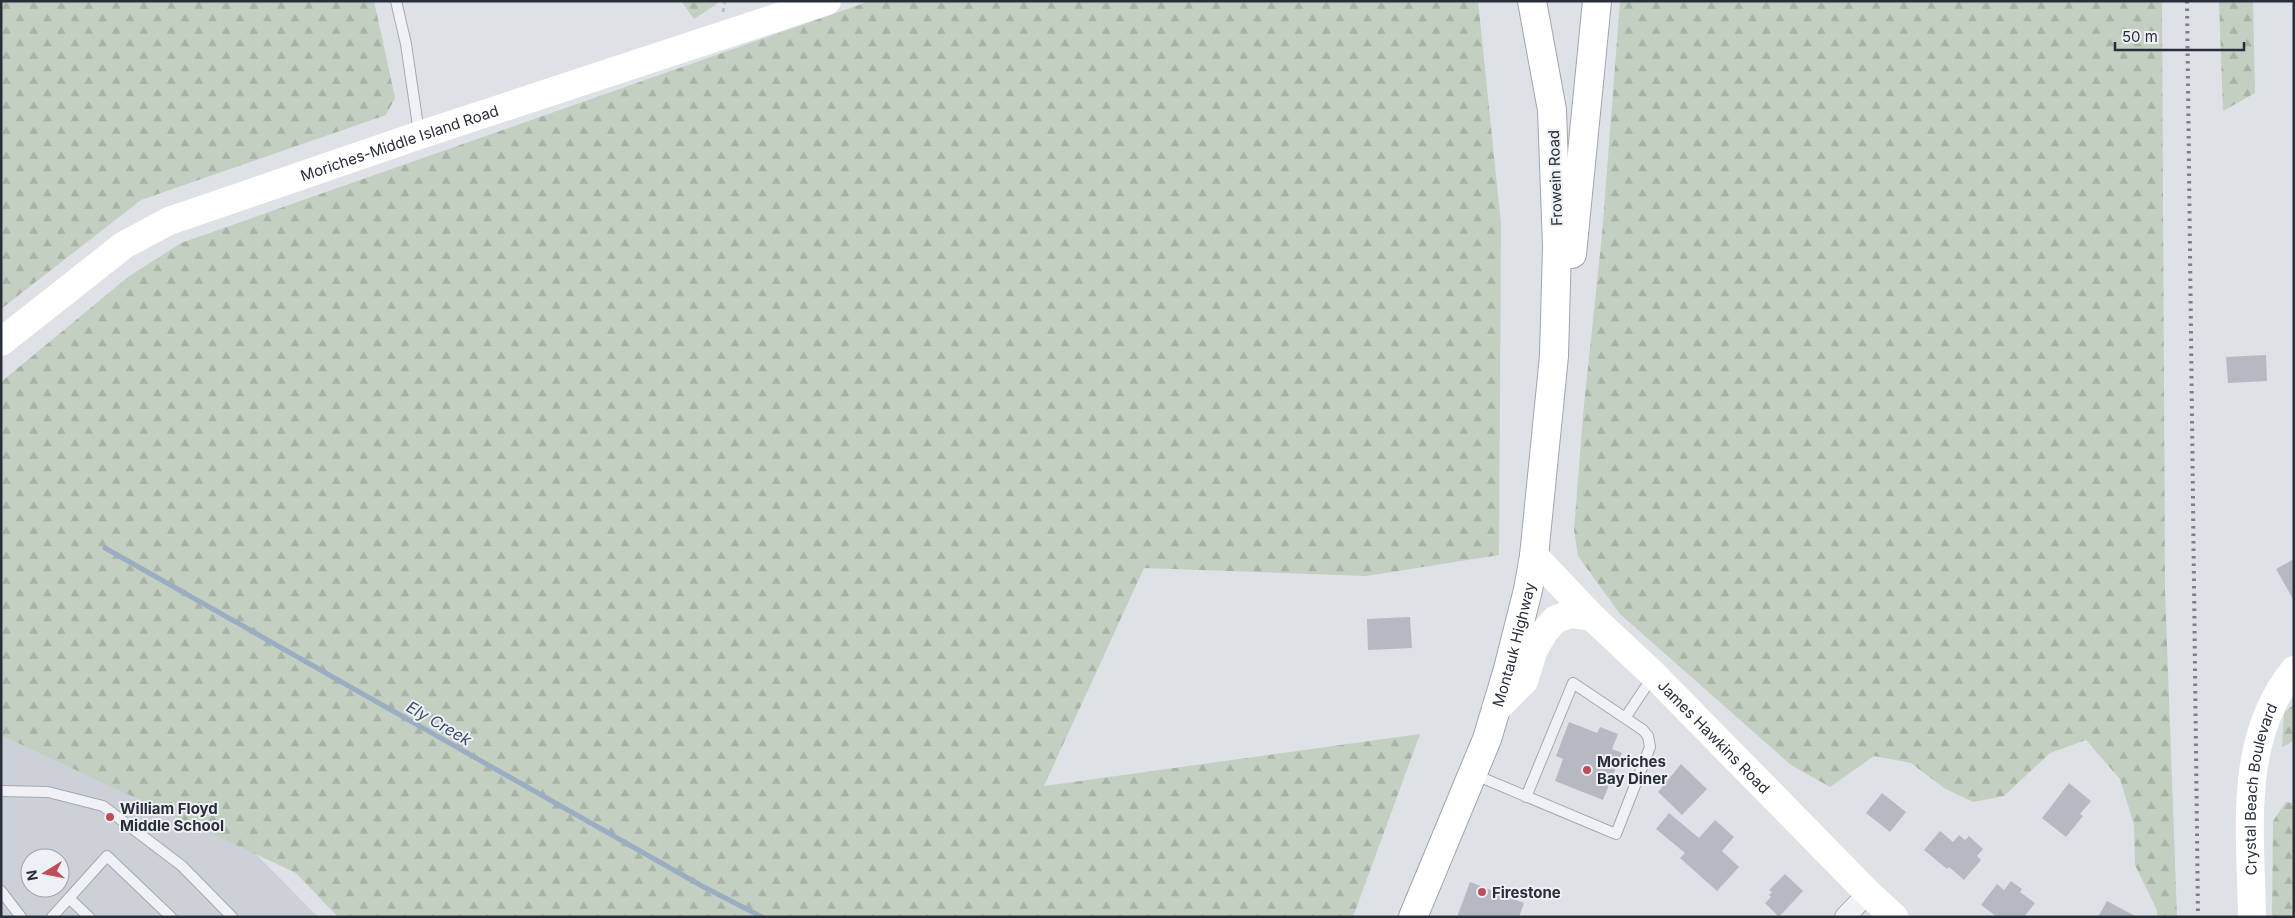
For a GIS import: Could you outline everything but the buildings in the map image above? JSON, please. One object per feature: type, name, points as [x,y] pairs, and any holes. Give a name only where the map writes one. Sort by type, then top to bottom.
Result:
[{"type":"main road","name":"Moriches-Middle Island Road","points":[[1,342],[124,245],[154,228],[203,208],[827,1]]},
{"type":"main road","name":"Frowein Road","points":[[1532,1],[1548,86],[1554,134],[1557,246],[1554,356]]},
{"type":"main road","points":[[1554,356],[1574,238],[1597,1]]},
{"type":"main road","name":"Montauk Highway","points":[[1413,917],[1488,739],[1528,590],[1534,556],[1554,356]]},
{"type":"main road","name":"James Hawkins Road","points":[[1534,556],[1592,617],[1654,675],[1868,893],[1894,917]]},
{"type":"main road","points":[[1496,710],[1524,681],[1534,649],[1545,631],[1556,619],[1571,614],[1592,617]]},
{"type":"main road","name":"Crystal Beach Boulevard","points":[[2252,917],[2251,799],[2253,765],[2267,716],[2282,686],[2294,670]]},
{"type":"street","points":[[1845,917],[1868,893]]},
{"type":"lane","points":[[396,1],[406,44],[420,135]]},
{"type":"lane","points":[[1625,718],[1654,675]]},
{"type":"lane","points":[[1472,774],[1526,797],[1616,834],[1650,747],[1648,736],[1573,683],[1526,797]]},
{"type":"lane","points":[[1,791],[48,792],[103,806],[182,866],[232,917]]},
{"type":"lane","points":[[70,897],[106,856],[171,917]]},
{"type":"lane","points":[[1,891],[21,917]]},
{"type":"lane","points":[[52,917],[69,898],[89,917]]},
{"type":"shaded area","name":"William Floyd Middle School","points":[[1,657],[179,776],[318,917],[1,917]]},
{"type":"green space","points":[[1,1],[374,1],[395,98],[386,115],[141,200],[1,309]]},
{"type":"green space","points":[[681,1],[721,1],[694,19]]},
{"type":"green space","points":[[870,1],[1478,1],[1501,224],[1499,555],[1366,576],[1144,568],[1044,786],[1420,734],[1353,917],[338,917],[296,873],[1,735],[1,382],[128,277],[181,243]]},
{"type":"green space","points":[[1620,1],[2162,1],[2165,590],[2177,917],[2158,917],[2156,908],[2135,865],[2134,825],[2120,779],[2086,740],[2050,753],[2004,796],[1973,802],[1944,788],[1911,763],[1874,756],[1830,787],[1791,765],[1620,614],[1578,556],[1574,530],[1584,405],[1602,235]]},
{"type":"green space","points":[[2219,1],[2253,1],[2255,93],[2223,111]]},
{"type":"green space","points":[[2294,704],[2294,741],[2282,747],[2284,713]]},
{"type":"green space","points":[[2286,802],[2294,803],[2294,917],[2272,917],[2273,821]]},
{"type":"waterway","name":"Ely Creek","points":[[105,548],[702,886],[762,917]]},
{"type":"railway","points":[[2187,1],[2198,917]]},
{"type":"place","name":"Moriches Bay Diner","points":[[1587,770]]},
{"type":"place","name":"William Floyd Middle School","points":[[110,817]]},
{"type":"place","name":"Firestone","points":[[1482,892]]}]
